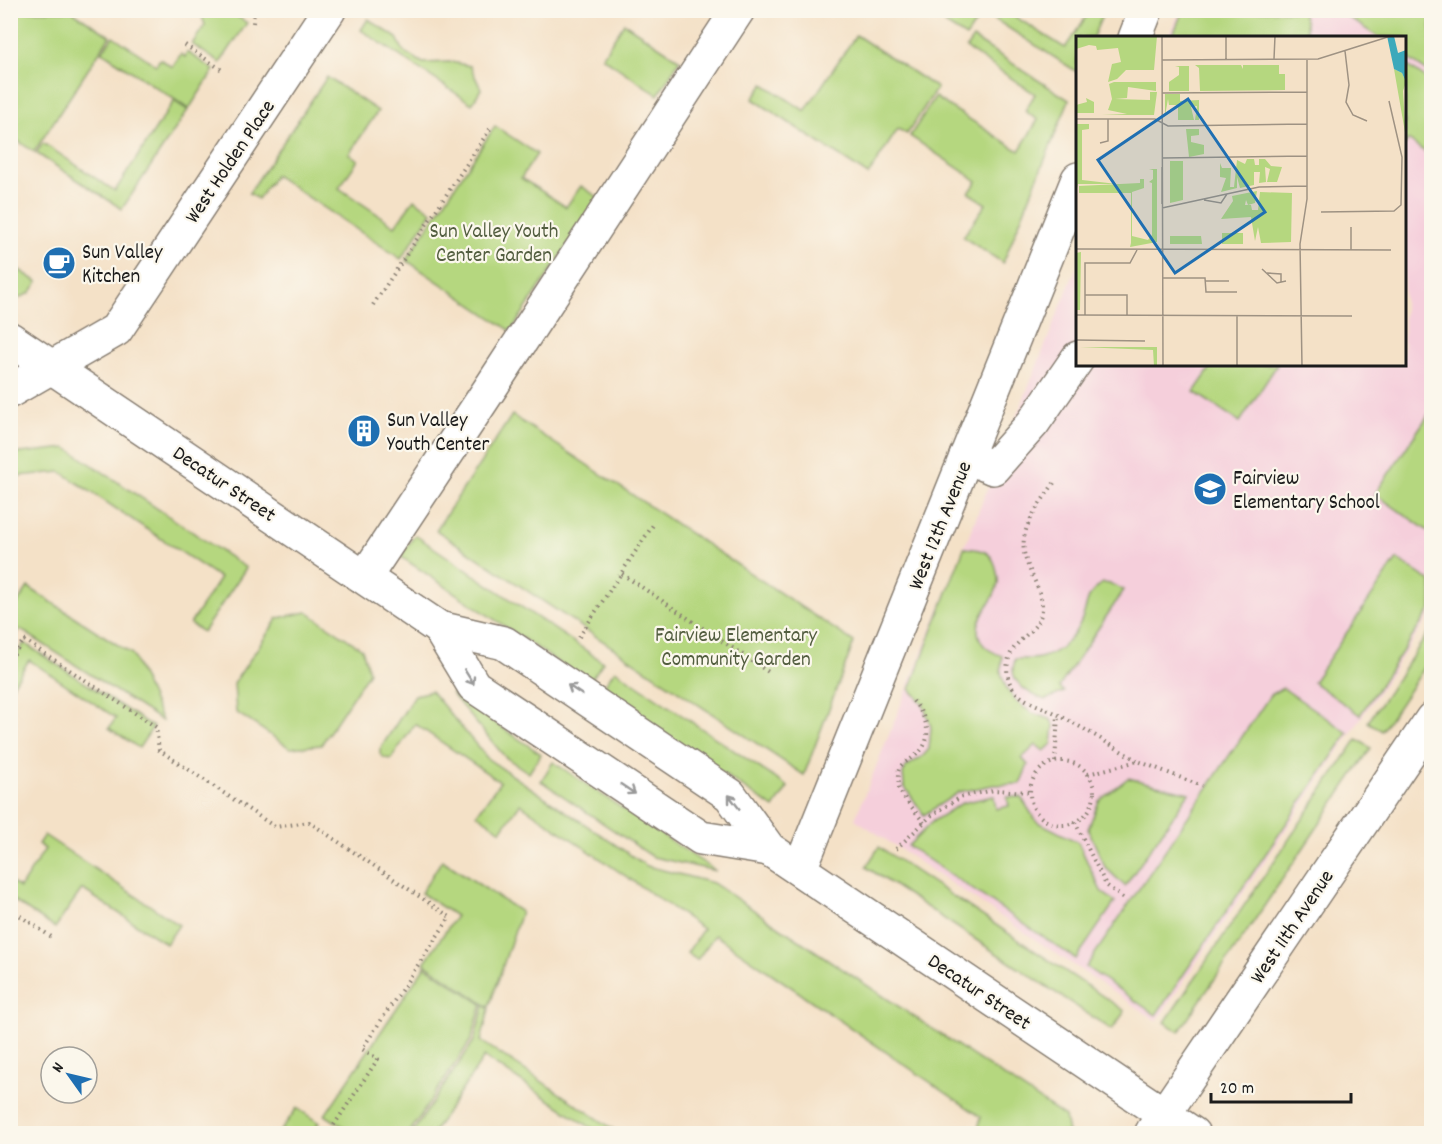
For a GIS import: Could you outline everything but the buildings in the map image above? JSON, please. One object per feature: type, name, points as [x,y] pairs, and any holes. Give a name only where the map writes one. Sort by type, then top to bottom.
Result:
[{"type":"street","name":"West Holden Place","points":[[10,391],[116,330],[329,10]]},
{"type":"street","points":[[365,578],[738,10]]},
{"type":"street","points":[[1136,36],[1146,10]]},
{"type":"street","name":"West 12th Avenue","points":[[800,869],[966,456],[1070,221],[1076,185]]},
{"type":"street","name":"Decatur Street","points":[[10,339],[439,628],[504,643],[730,795],[769,849],[1157,1124],[1193,1134]]},
{"type":"street","points":[[966,456],[993,468],[1033,423],[1076,359]]},
{"type":"street","name":"Decatur Street","points":[[439,628],[474,686],[701,838],[769,849]]},
{"type":"street","name":"West 11th Avenue","points":[[1157,1124],[1431,719]]},
{"type":"path","points":[[253,23],[254,10]]},
{"type":"path","points":[[185,45],[222,70]]},
{"type":"path","points":[[373,305],[492,126]]},
{"type":"path","points":[[1054,483],[1032,517],[1024,535],[1024,553],[1042,606],[1038,622],[1011,652],[1007,663],[1008,678],[1015,691],[1029,702],[1058,715],[1138,760],[1202,786]]},
{"type":"path","points":[[579,637],[655,522]]},
{"type":"path","points":[[622,574],[770,673]]},
{"type":"path","points":[[10,659],[24,640],[156,727],[159,750],[275,827],[309,822],[450,917],[362,1049],[378,1059],[328,1134]]},
{"type":"path","points":[[911,699],[919,708],[928,732],[917,754],[903,763],[898,771],[898,788],[924,823]]},
{"type":"path","points":[[1055,762],[1058,715]]},
{"type":"path","points":[[1088,774],[1138,760]]},
{"type":"path","points":[[1055,762],[1070,762],[1080,766],[1088,774],[1093,785],[1093,802],[1088,812],[1070,825],[1059,825],[1044,820],[1033,807],[1030,797],[1032,781],[1038,771],[1047,765],[1055,762]]},
{"type":"path","points":[[896,849],[932,815],[961,797],[994,790],[1030,792]]},
{"type":"path","points":[[1075,822],[1106,885],[1124,899]]},
{"type":"path","points":[[10,909],[53,938]]},
{"type":"shaded area","name":"Fairview Elementary School","points":[[1180,11],[1431,11],[1431,614],[1157,1021],[855,819],[1076,268],[1076,366],[1406,366],[1406,36],[1169,36]]},
{"type":"green space","points":[[1183,10],[1300,11],[1306,27],[1306,36],[1172,36]]},
{"type":"green space","points":[[12,11],[72,11],[110,36],[34,152],[11,136],[10,13]]},
{"type":"green space","points":[[200,11],[229,11],[247,23],[220,63],[192,44],[205,25]]},
{"type":"green space","points":[[943,11],[984,11],[966,37],[945,24],[950,16]]},
{"type":"green space","points":[[986,11],[1006,11],[1065,48],[1090,11],[1104,11],[1093,36],[1076,36],[1076,71],[985,13]]},
{"type":"green space","points":[[1339,11],[1431,11],[1431,74],[1406,57],[1406,36],[1376,36]]},
{"type":"green space","points":[[368,19],[397,38],[404,52],[423,63],[451,62],[470,66],[481,89],[472,104],[361,30]]},
{"type":"green space","points":[[624,23],[680,60],[658,95],[602,57]]},
{"type":"green space","points":[[856,35],[937,88],[907,134],[898,129],[868,175],[753,99],[764,84],[805,111]]},
{"type":"green space","points":[[113,36],[156,65],[160,59],[172,67],[181,54],[185,57],[187,52],[214,70],[189,109],[102,52]]},
{"type":"green space","points":[[973,38],[1069,100],[1003,263],[963,237],[986,204],[969,193],[977,181],[910,136],[935,97],[1019,151],[1038,120],[1025,111],[1035,94],[966,48]]},
{"type":"green space","points":[[1406,65],[1431,82],[1431,156],[1408,140],[1406,143]]},
{"type":"green space","points":[[327,77],[378,111],[349,154],[358,160],[339,188],[395,226],[414,199],[432,212],[401,259],[275,175],[258,199],[249,193]]},
{"type":"green space","points":[[174,101],[188,110],[122,209],[36,153],[43,143],[115,191]]},
{"type":"green space","name":"Sun Valley Youth Center Garden","points":[[495,126],[537,154],[521,178],[566,207],[581,186],[599,198],[511,331],[406,260]]},
{"type":"green space","points":[[10,264],[38,282],[30,293],[15,300],[11,298]]},
{"type":"green space","points":[[1209,366],[1276,366],[1240,422],[1194,392],[1210,369]]},
{"type":"green space","points":[[1431,411],[1431,533],[1375,494]]},
{"type":"green space","name":"Fairview Elementary Community Garden","points":[[512,415],[854,642],[804,775],[436,530]]},
{"type":"green space","points":[[67,448],[246,568],[203,632],[190,624],[220,578],[61,472],[17,476],[11,487],[10,456],[12,454]]},
{"type":"green space","points":[[415,535],[603,662],[589,683],[400,556]]},
{"type":"green space","points":[[964,548],[977,549],[991,556],[998,576],[995,593],[978,626],[980,639],[986,648],[1002,656],[1001,673],[1007,690],[1018,703],[1032,713],[1050,719],[1054,725],[1052,744],[1044,751],[1036,745],[1022,758],[1028,765],[1020,784],[993,785],[959,792],[924,815],[904,786],[903,773],[906,767],[923,756],[929,749],[931,727],[923,704],[910,689]]},
{"type":"green space","points":[[1397,559],[1431,582],[1431,609],[1360,715],[1313,682]]},
{"type":"green space","points":[[1103,583],[1124,590],[1059,687],[1064,692],[1045,700],[1024,689],[1014,675],[1015,659],[1040,658],[1050,655],[1061,647],[1079,625],[1090,595]]},
{"type":"green space","points":[[28,587],[132,654],[162,721],[20,629],[11,643],[11,613]]},
{"type":"green space","points":[[307,612],[362,649],[369,672],[321,745],[290,748],[236,712],[234,683],[278,618]]},
{"type":"green space","points":[[1431,629],[1431,658],[1382,731],[1368,722]]},
{"type":"green space","points":[[24,643],[153,727],[139,748],[109,728],[116,718],[29,660],[11,688],[11,664]]},
{"type":"green space","points":[[615,670],[788,787],[774,808],[600,691]]},
{"type":"green space","points":[[1283,688],[1348,733],[1156,1015],[1086,967],[1271,694]]},
{"type":"green space","points":[[431,691],[488,759],[647,866],[713,883],[1065,1117],[1068,1133],[977,1133],[981,1117],[715,935],[697,960],[687,953],[703,929],[520,804],[501,831],[477,814],[500,782],[415,724],[391,759],[385,758],[380,754],[380,749],[415,695]]},
{"type":"green space","points":[[451,693],[541,754],[529,773],[505,757]]},
{"type":"green space","points":[[1357,739],[1371,748],[1179,1032],[1165,1022]]},
{"type":"green space","points":[[553,762],[716,871],[653,857],[541,781]]},
{"type":"green space","points":[[1128,778],[1189,793],[1125,886],[1105,867],[1088,829],[1099,801]]},
{"type":"green space","points":[[994,796],[996,809],[1009,806],[1007,797],[1021,797],[1036,821],[1078,842],[1101,891],[1115,902],[1076,959],[908,846],[933,821],[962,803]]},
{"type":"green space","points":[[44,835],[179,925],[166,944],[82,889],[55,928],[11,899],[11,882],[20,888],[45,849],[38,844]]},
{"type":"green space","points":[[879,847],[1125,1011],[1112,1030],[866,867]]},
{"type":"green space","points":[[442,860],[521,912],[489,1007],[424,963],[456,916],[421,893]]},
{"type":"green space","points":[[425,966],[482,1004],[471,1040],[409,1133],[353,1133],[325,1115]]},
{"type":"green space","points":[[484,1005],[489,1009],[481,1041],[619,1133],[599,1133],[484,1057],[433,1133],[412,1133],[474,1041]]},
{"type":"green space","points":[[297,1108],[319,1123],[312,1133],[279,1133]]},
{"type":"place","name":"Sun Valley Kitchen","points":[[59,263]]},
{"type":"place","name":"Sun Valley Youth Center","points":[[364,431]]},
{"type":"place","name":"Fairview Elementary School","points":[[1210,489]]}]
